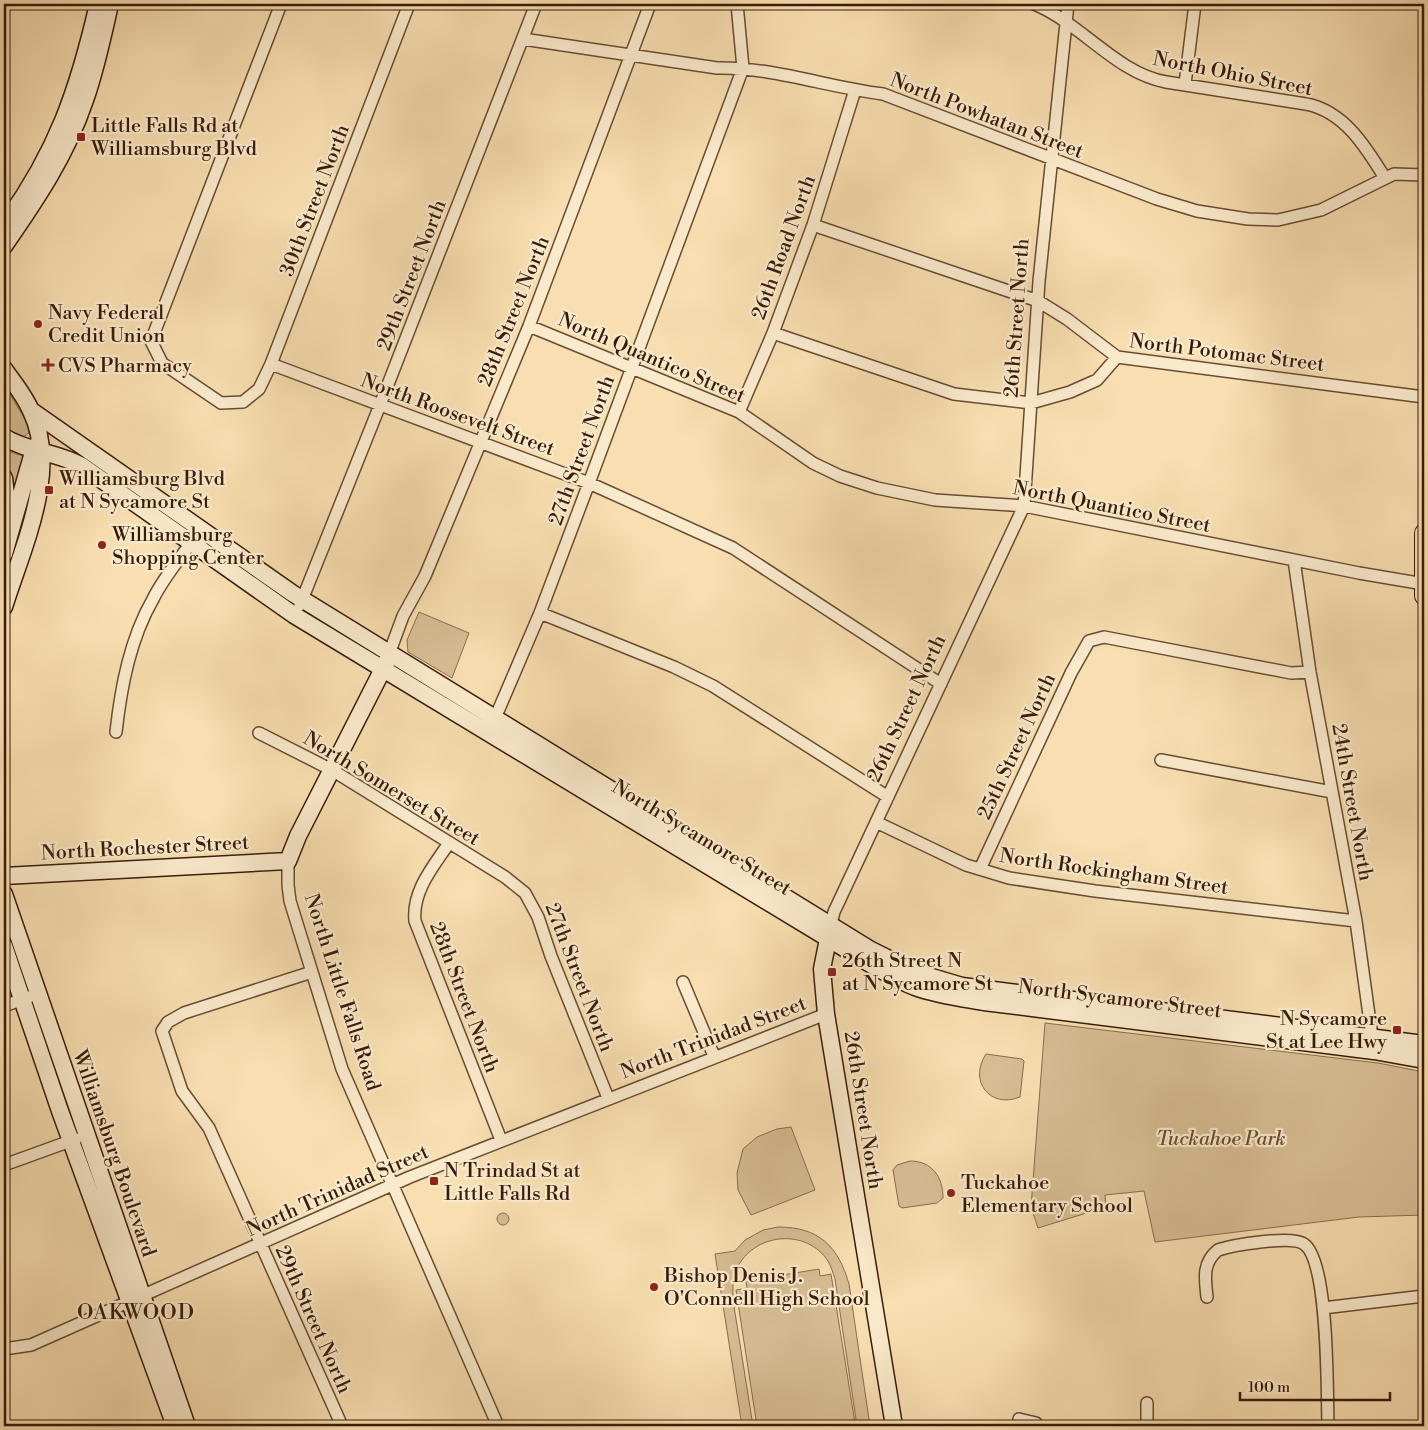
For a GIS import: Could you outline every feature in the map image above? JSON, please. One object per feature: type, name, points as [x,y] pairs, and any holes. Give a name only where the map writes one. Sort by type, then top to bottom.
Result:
[{"type":"main road","points":[[4,225],[40,169],[63,122],[85,63],[98,4]]},
{"type":"main road","points":[[4,246],[36,200],[71,135],[96,66],[110,4]]},
{"type":"main road","points":[[4,369],[32,411],[43,463],[39,488],[4,607]]},
{"type":"main road","name":"North Sycamore Street","points":[[32,411],[99,459],[294,615],[496,718],[829,931],[886,973],[915,987],[938,994],[984,1002],[1373,1044],[1424,1044]]},
{"type":"main road","points":[[4,437],[39,447]]},
{"type":"main road","name":"North Sycamore Street","points":[[39,447],[60,442],[99,459]]},
{"type":"main road","points":[[4,554],[39,447]]},
{"type":"main road","name":"North Sycamore Street","points":[[39,447],[70,459],[303,600],[487,734],[773,896]]},
{"type":"main road","points":[[39,488],[54,469],[71,464],[82,466]]},
{"type":"main road","points":[[4,478],[11,531]]},
{"type":"main road","points":[[1424,533],[1424,596]]},
{"type":"main road","name":"North Little Falls Road","points":[[288,861],[298,836],[386,662]]},
{"type":"main road","name":"North Rochester Street","points":[[4,876],[288,861]]},
{"type":"main road","name":"Williamsburg Boulevard","points":[[4,894],[88,1135],[175,1426]]},
{"type":"main road","name":"26th Street North","points":[[829,931],[822,969],[826,1014],[894,1426]]},
{"type":"main road","name":"Williamsburg Boulevard","points":[[4,946],[71,1141],[187,1426]]},
{"type":"main road","name":"North Sycamore Street","points":[[1373,1044],[1424,1060]]},
{"type":"street","name":"30th Street North","points":[[281,4],[151,341],[162,363],[221,403],[243,402],[259,389],[271,364],[409,4]]},
{"type":"street","name":"29th Street North","points":[[294,615],[303,600],[380,406],[536,4]]},
{"type":"street","name":"28th Street North","points":[[386,662],[403,616],[424,576],[529,326],[650,4]]},
{"type":"street","name":"27th Street North","points":[[487,734],[496,718],[540,613],[743,68],[737,4]]},
{"type":"street","name":"North Ohio Street","points":[[1034,4],[1056,13],[1137,73],[1154,79],[1319,108],[1337,118],[1350,130],[1368,151],[1385,178]]},
{"type":"street","name":"26th Street North","points":[[829,931],[876,822],[1024,506],[1050,159],[1068,4]]},
{"type":"street","points":[[1185,84],[1195,4]]},
{"type":"street","name":"North Powhatan Street","points":[[523,39],[717,68],[743,68],[883,94],[907,101],[1050,159],[1174,205],[1257,220],[1281,220],[1316,212],[1355,195],[1385,178],[1398,174],[1424,175]]},
{"type":"street","name":"26th Road North","points":[[739,412],[773,332],[814,225],[855,90]]},
{"type":"street","name":"North Potomac Street","points":[[814,225],[1038,301],[1068,319],[1117,357],[1424,397]]},
{"type":"street","name":"North Quantico Street","points":[[529,326],[739,412],[814,463],[868,485],[935,500],[1024,506],[1424,584]]},
{"type":"street","points":[[773,332],[954,394],[1031,403],[1070,392],[1097,380],[1117,357]]},
{"type":"street","name":"North Roosevelt Street","points":[[271,364],[589,483],[734,548],[941,684]]},
{"type":"street","points":[[116,732],[125,677],[141,625],[158,590],[196,536]]},
{"type":"street","name":"24th Street North","points":[[1294,560],[1310,672],[1356,921],[1373,1044]]},
{"type":"street","points":[[540,613],[674,667],[714,686],[888,797]]},
{"type":"street","name":"25th Street North","points":[[980,869],[1071,673],[1089,641],[1104,637],[1291,673],[1310,672]]},
{"type":"street","name":"North Somerset Street","points":[[259,733],[332,770],[505,877]]},
{"type":"street","points":[[1161,760],[1332,792]]},
{"type":"street","name":"North Rockingham Street","points":[[876,822],[966,865],[1009,878],[1095,891],[1356,921]]},
{"type":"street","name":"28th Street North","points":[[448,843],[416,899],[415,921],[501,1140]]},
{"type":"street","name":"North Little Falls Road","points":[[288,861],[289,894],[342,1069],[498,1426]]},
{"type":"street","name":"27th Street North","points":[[505,877],[525,893],[538,917],[608,1098]]},
{"type":"street","name":"29th Street North","points":[[312,972],[174,1017],[164,1026],[163,1038],[182,1091],[209,1128],[342,1426]]},
{"type":"street","points":[[682,982],[714,1056]]},
{"type":"street","points":[[4,1006],[38,993]]},
{"type":"street","name":"North Trinidad Street","points":[[4,1349],[31,1345],[392,1187],[410,1176],[714,1056],[826,1014]]},
{"type":"street","points":[[4,1166],[88,1135]]},
{"type":"street","points":[[1207,1298],[1206,1269],[1210,1258],[1218,1250],[1290,1240],[1306,1245],[1315,1258],[1323,1308],[1328,1426]]},
{"type":"street","points":[[1323,1308],[1424,1296]]},
{"type":"street","points":[[1147,1403],[1147,1426]]},
{"type":"street","points":[[1019,1419],[1036,1423],[1037,1426]]},
{"type":"green space","points":[[4,384],[29,426],[29,433],[22,438],[4,430]]},
{"type":"green space","points":[[8,451],[23,456],[14,493],[4,457],[4,453]]},
{"type":"green space","points":[[419,612],[469,633],[452,678],[408,652],[407,640]]},
{"type":"green space","name":"Tuckahoe Park","points":[[1045,1023],[1378,1063],[1424,1072],[1424,1215],[1359,1217],[1155,1242],[1144,1191],[1105,1195],[1106,1207],[1038,1228],[1031,1207]]},
{"type":"green space","points":[[986,1054],[1022,1059],[1024,1061],[1020,1097],[1009,1100],[1000,1099],[991,1096],[985,1090],[979,1074]]},
{"type":"green space","points":[[791,1127],[815,1190],[751,1215],[738,1190],[737,1173],[743,1149],[757,1137],[777,1129]]},
{"type":"green space","points":[[910,1161],[924,1164],[935,1172],[941,1183],[943,1198],[937,1203],[902,1208],[899,1206],[893,1170],[897,1165]]},
{"type":"green space","points":[[505,1213],[508,1214],[508,1224],[501,1225],[498,1224],[497,1217],[498,1214]]},
{"type":"green space","points":[[778,1227],[792,1228],[816,1235],[833,1249],[839,1259],[849,1284],[870,1426],[857,1426],[835,1279],[830,1265],[819,1251],[808,1244],[782,1239],[769,1241],[757,1246],[746,1255],[738,1266],[734,1278],[733,1300],[753,1426],[742,1426],[715,1254],[735,1251],[745,1240],[763,1230]]},
{"type":"green space","points":[[819,1269],[820,1276],[831,1274],[855,1423],[844,1426],[757,1426],[736,1290],[747,1288],[746,1281]]},
{"type":"place","name":"Little Falls Rd at Williamsburg Blvd","points":[[81,137]]},
{"type":"place","name":"Navy Federal Credit Union","points":[[38,324]]},
{"type":"place","name":"CVS Pharmacy","points":[[48,365]]},
{"type":"place","name":"Williamsburg Blvd at N Sycamore St","points":[[49,490]]},
{"type":"place","name":"Williamsburg Shopping Center","points":[[102,545]]},
{"type":"place","name":"26th Street N at N Sycamore St","points":[[832,972]]},
{"type":"place","name":"N Sycamore St at Lee Hwy","points":[[1397,1030]]},
{"type":"place","name":"N Trindad St at Little Falls Rd","points":[[434,1181]]},
{"type":"place","name":"Tuckahoe Elementary School","points":[[951,1193]]},
{"type":"place","name":"Bishop Denis J. O'Connell High School","points":[[654,1287]]},
{"type":"district","name":"OAKWOOD","points":[[136,1312]]}]
